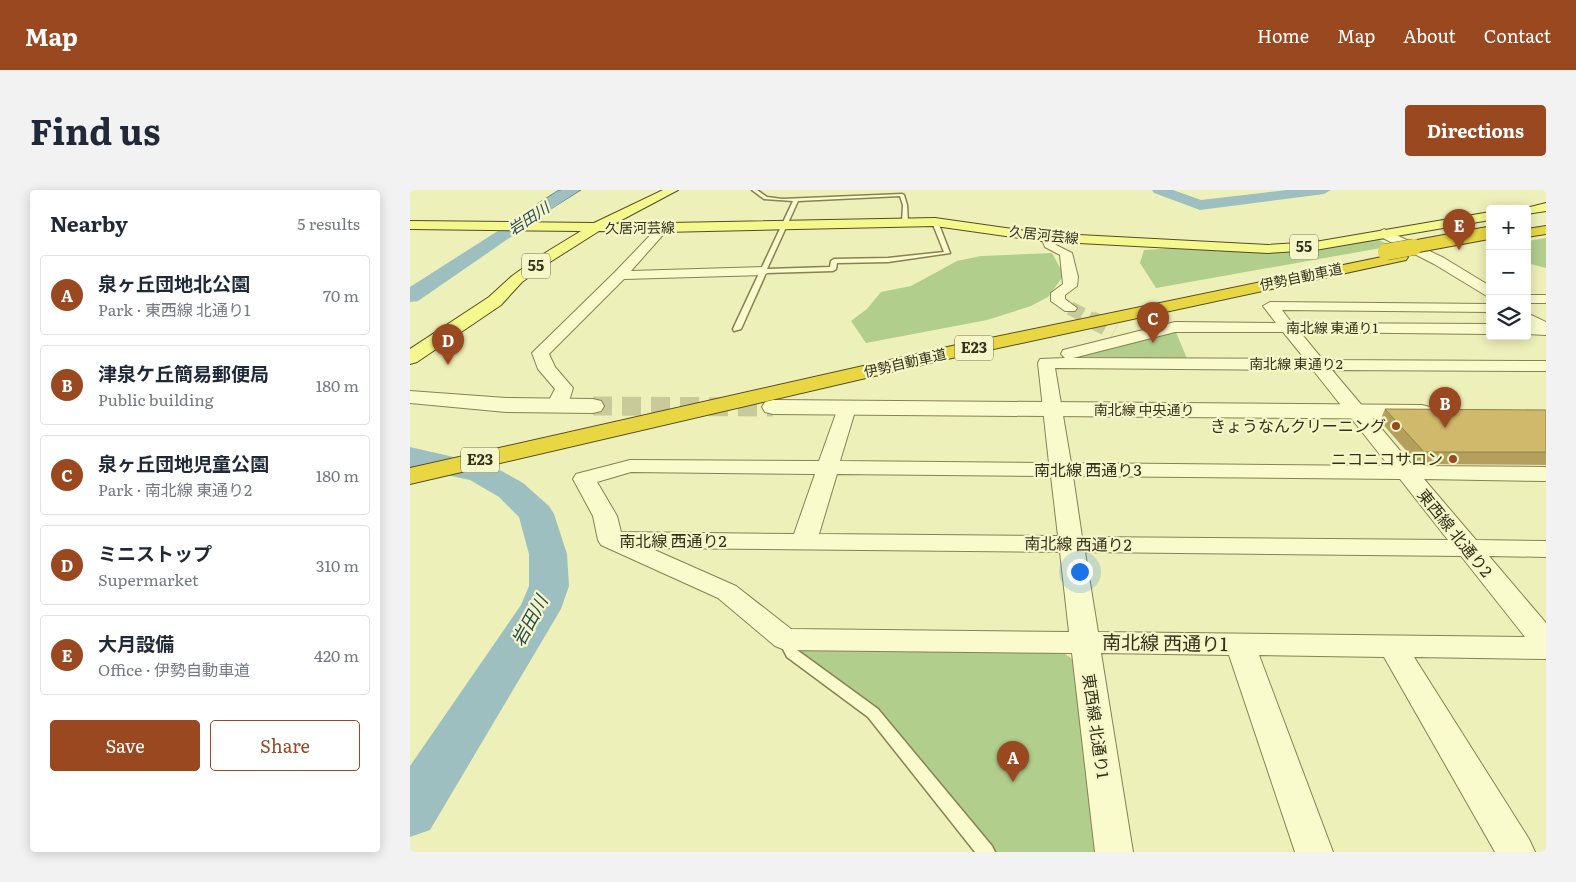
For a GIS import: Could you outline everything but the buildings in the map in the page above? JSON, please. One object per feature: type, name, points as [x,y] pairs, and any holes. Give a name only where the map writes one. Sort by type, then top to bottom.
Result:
[{"type":"highway","points":[[1531,225],[1546,223]]},
{"type":"highway","points":[[1531,232],[1546,230]]},
{"type":"highway","name":"伊勢自動車道","points":[[410,460],[548,437],[961,350],[1393,254],[1486,236]]},
{"type":"highway","name":"伊勢自動車道","points":[[410,476],[548,437]]},
{"type":"main road","name":"久居河芸線","points":[[410,358],[495,301],[517,279],[545,259],[596,228],[672,190]]},
{"type":"main road","points":[[1531,209],[1546,207]]},
{"type":"main road","name":"久居河芸線","points":[[410,226],[539,225],[596,228],[663,228],[935,222],[1047,237],[1279,249],[1315,246],[1486,217]]},
{"type":"street","points":[[554,406],[562,398],[564,388],[547,369],[540,353],[620,275],[663,228]]},
{"type":"street","points":[[1384,233],[1439,261],[1486,290]]},
{"type":"street","points":[[1047,237],[1051,247],[1066,253],[1071,277],[1070,286],[1058,293],[1058,301],[1070,308]]},
{"type":"street","points":[[620,275],[764,271]]},
{"type":"street","points":[[1531,299],[1546,300]]},
{"type":"street","name":"東西線 北通り2","points":[[1486,308],[1270,306],[1546,643]]},
{"type":"street","points":[[1531,321],[1541,330]]},
{"type":"street","name":"南北線 東通り1","points":[[1046,363],[1045,360],[1120,336],[1175,327],[1486,329]]},
{"type":"street","name":"南北線 東通り2","points":[[1046,363],[1546,366]]},
{"type":"street","name":"東西線 北通り1","points":[[1046,363],[1114,852]]},
{"type":"street","points":[[410,397],[449,402],[593,406]]},
{"type":"street","name":"南北線 中央通り","points":[[773,407],[1446,412]]},
{"type":"street","points":[[804,542],[847,408]]},
{"type":"street","name":"南北線 西通り3","points":[[610,540],[605,516],[584,479],[630,466],[1546,474]]},
{"type":"street","points":[[610,540],[727,592],[785,639]]},
{"type":"street","name":"南北線 西通り2","points":[[610,540],[1546,549]]},
{"type":"street","name":"南北線 西通り1","points":[[785,639],[1546,648]]},
{"type":"street","points":[[1240,644],[1314,852]]},
{"type":"street","points":[[1392,646],[1516,852]]},
{"type":"lane","points":[[754,190],[766,198],[796,200],[902,195],[905,205],[905,222]]},
{"type":"lane","points":[[737,329],[796,200]]},
{"type":"lane","points":[[764,271],[833,269],[834,261],[888,260],[947,253],[935,222]]},
{"type":"lane","points":[[785,639],[792,653],[873,713],[986,852]]},
{"type":"green space","points":[[1374,238],[1392,246],[1156,288],[1140,263],[1144,250],[1180,249],[1287,252]]},
{"type":"green space","points":[[1546,238],[1546,268],[1531,264],[1531,240]]},
{"type":"green space","points":[[1052,253],[1064,275],[1048,297],[1031,306],[987,320],[866,343],[851,321],[867,309],[881,292],[911,286],[957,261],[981,256]]},
{"type":"green space","points":[[1175,330],[1188,361],[1078,360],[1075,356]]},
{"type":"green space","points":[[798,648],[1061,651],[1075,661],[1099,852],[993,852],[877,712],[835,677],[796,653]]},
{"type":"water","points":[[559,190],[581,190],[535,219],[540,206],[535,205]]},
{"type":"waterway","name":"岩田川","points":[[410,296],[572,190]]},
{"type":"waterway","points":[[1159,190],[1200,205],[1324,190]]},
{"type":"waterway","name":"岩田川","points":[[410,457],[481,473],[511,490],[536,514],[548,554],[549,586],[540,609],[410,812]]},
{"type":"tunnel","points":[[1070,308],[1093,320]]},
{"type":"tunnel","points":[[1091,319],[1114,332]]},
{"type":"tunnel","points":[[593,406],[773,407]]},
{"type":"place","name":"大月設備","points":[[1459,250]]},
{"type":"place","name":"泉ヶ丘団地児童公園","points":[[1153,343]]},
{"type":"place","name":"ミニストップ","points":[[448,365]]},
{"type":"place","name":"きょうなんクリーニング","points":[[1396,426]]},
{"type":"place","name":"津泉ケ丘簡易郵便局","points":[[1445,428]]},
{"type":"place","name":"ニコニコサロン","points":[[1453,459]]},
{"type":"place","name":"泉ヶ丘団地北公園","points":[[1013,782]]}]
